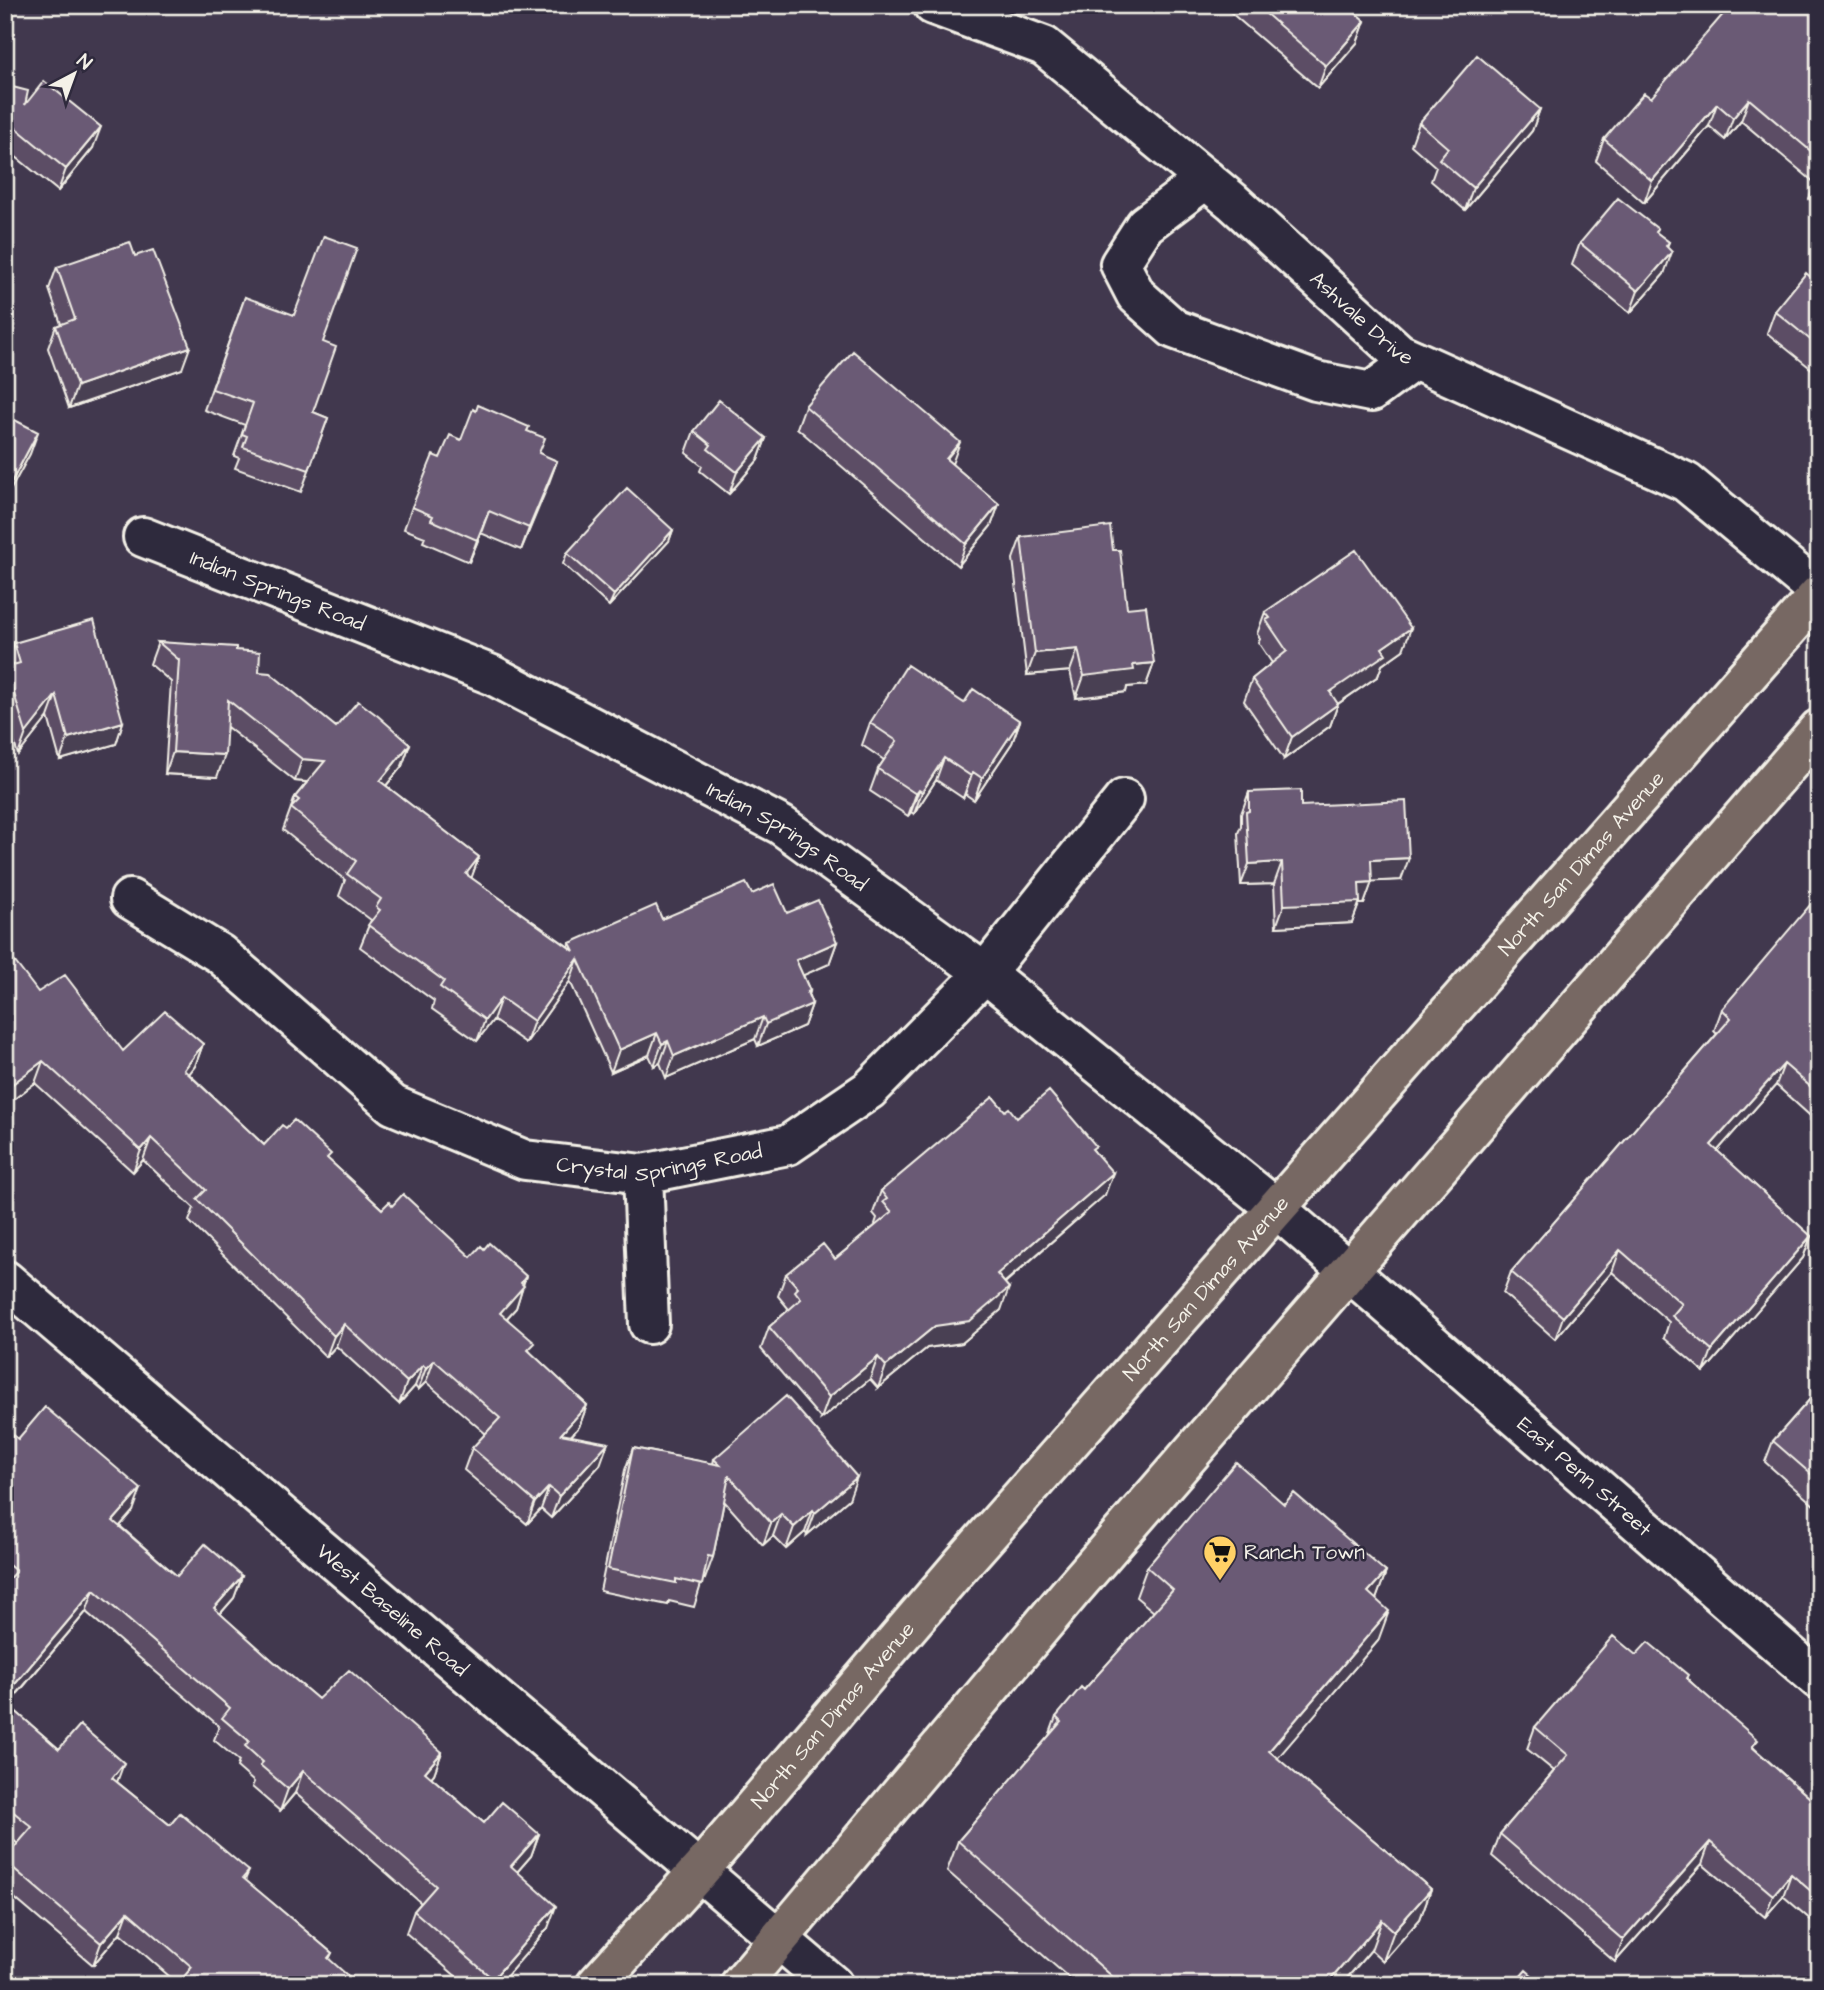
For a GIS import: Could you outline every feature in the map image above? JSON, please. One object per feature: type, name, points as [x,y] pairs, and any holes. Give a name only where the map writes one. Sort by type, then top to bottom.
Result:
[{"type":"main road","name":"North San Dimas Avenue","points":[[596,1985],[700,1870],[961,1566],[1819,593]]},
{"type":"main road","points":[[740,1985],[1074,1588],[1819,729]]},
{"type":"street","name":"Ashvale Drive","points":[[933,5],[1044,46],[1206,179],[1399,353],[1686,482],[1819,593]]},
{"type":"street","points":[[1206,179],[1145,225],[1120,264],[1136,295],[1174,330],[1317,381],[1371,392],[1414,360]]},
{"type":"street","name":"Indian Springs Road","points":[[143,537],[492,675],[782,825],[985,973],[1277,1209],[1349,1272]]},
{"type":"street","name":"Crystal Springs Road","points":[[130,899],[220,954],[393,1105],[525,1160],[643,1174],[788,1145],[869,1090],[985,973],[1124,799]]},
{"type":"street","points":[[643,1174],[649,1324]]},
{"type":"street","name":"East Penn Street","points":[[1349,1272],[1819,1681]]},
{"type":"street","name":"West Baseline Road","points":[[5,1280],[833,1985]]},
{"type":"building","points":[[1256,5],[1346,5],[1365,21],[1326,66]]},
{"type":"building","points":[[1731,5],[1819,5],[1819,158],[1749,99],[1733,118],[1717,104],[1652,181],[1604,139],[1644,93],[1651,98]]},
{"type":"building","points":[[1477,55],[1540,109],[1473,188],[1439,159],[1448,148],[1419,123]]},
{"type":"building","points":[[44,81],[101,127],[66,169],[10,123],[12,121],[5,120],[5,85],[28,91],[25,105]]},
{"type":"building","points":[[1618,198],[1658,229],[1656,232],[1669,242],[1666,246],[1672,252],[1638,291],[1580,243]]},
{"type":"building","points":[[324,236],[357,248],[323,342],[336,347],[313,412],[328,418],[309,470],[243,447],[247,436],[242,434],[253,403],[212,389],[245,297],[294,315]]},
{"type":"building","points":[[130,242],[135,256],[153,250],[190,347],[77,386],[56,326],[75,319],[57,267]]},
{"type":"building","points":[[1806,273],[1819,284],[1819,347],[1775,311]]},
{"type":"building","points":[[853,351],[960,442],[946,459],[999,504],[966,544],[805,406]]},
{"type":"building","points":[[719,400],[766,438],[737,472],[708,449],[711,445],[694,431]]},
{"type":"building","points":[[478,405],[529,427],[527,431],[545,438],[539,453],[557,461],[529,528],[489,511],[477,540],[431,520],[433,516],[412,507],[433,455],[440,458],[450,435],[461,440],[473,409],[476,411]]},
{"type":"building","points":[[5,415],[38,432],[5,494]]},
{"type":"building","points":[[627,488],[673,530],[614,595],[567,553]]},
{"type":"building","points":[[1110,526],[1113,550],[1120,550],[1127,608],[1146,606],[1154,663],[1133,665],[1134,670],[1084,676],[1078,649],[1035,653],[1021,537]]},
{"type":"building","points":[[1356,550],[1411,628],[1382,648],[1386,654],[1330,692],[1338,704],[1292,737],[1252,679],[1287,651],[1266,620],[1270,618],[1265,612]]},
{"type":"building","points":[[94,620],[123,722],[68,738],[56,695],[26,733],[6,667],[20,663],[14,643]]},
{"type":"building","points":[[158,642],[236,647],[236,650],[260,652],[259,672],[270,673],[336,727],[358,701],[410,744],[380,781],[479,857],[466,874],[574,951],[570,943],[656,905],[662,919],[746,883],[752,894],[774,884],[787,913],[818,900],[837,942],[796,960],[810,991],[807,992],[812,1004],[766,1024],[763,1017],[674,1056],[668,1041],[662,1044],[657,1033],[619,1050],[578,959],[534,1021],[501,998],[485,1020],[440,987],[444,981],[368,925],[380,910],[376,907],[381,899],[347,874],[356,861],[291,808],[299,800],[295,797],[325,761],[302,759],[228,700],[225,755],[173,752],[179,660]]},
{"type":"building","points":[[907,665],[964,703],[973,689],[1020,721],[982,778],[973,772],[971,776],[944,758],[922,792],[919,790],[916,794],[878,769],[897,741],[870,723]]},
{"type":"building","points":[[1301,790],[1301,806],[1406,801],[1409,858],[1371,860],[1372,882],[1359,883],[1360,902],[1284,905],[1282,862],[1249,864],[1246,812],[1249,811],[1249,792]]},
{"type":"building","points":[[1816,898],[1819,900],[1819,1094],[1784,1064],[1711,1145],[1811,1236],[1712,1350],[1672,1316],[1682,1304],[1620,1250],[1563,1317],[1511,1272],[1731,1018],[1722,1009]]},
{"type":"building","points":[[15,962],[38,992],[65,975],[123,1051],[165,1011],[203,1044],[184,1070],[264,1145],[282,1125],[286,1128],[294,1120],[331,1154],[327,1158],[382,1209],[389,1202],[392,1206],[403,1194],[471,1257],[481,1246],[484,1249],[489,1243],[526,1276],[521,1283],[524,1286],[500,1313],[535,1343],[528,1350],[587,1405],[561,1434],[608,1443],[559,1496],[549,1487],[535,1502],[472,1448],[500,1418],[434,1360],[426,1368],[423,1365],[407,1382],[344,1324],[334,1336],[197,1199],[206,1190],[151,1138],[141,1150],[43,1061],[11,1085],[5,1077],[5,969]]},
{"type":"building","points":[[1049,1091],[1096,1146],[1092,1149],[1113,1173],[997,1274],[1009,1288],[970,1321],[935,1326],[886,1366],[878,1357],[829,1397],[769,1327],[801,1299],[795,1291],[798,1288],[786,1274],[823,1244],[835,1259],[892,1212],[883,1202],[887,1199],[881,1191],[993,1097],[1005,1111],[1009,1108],[1017,1118]]},
{"type":"building","points":[[1819,1389],[1819,1481],[1773,1441]]},
{"type":"building","points":[[786,1396],[857,1477],[794,1527],[781,1514],[771,1523],[729,1476],[713,1557],[708,1556],[702,1585],[676,1579],[676,1583],[608,1569],[633,1448],[720,1465],[714,1459]]},
{"type":"building","points":[[45,1407],[141,1489],[113,1521],[177,1576],[205,1544],[242,1576],[214,1608],[272,1660],[318,1699],[349,1670],[442,1752],[425,1772],[484,1823],[502,1802],[539,1834],[511,1866],[556,1906],[493,1979],[414,1911],[436,1886],[303,1771],[288,1789],[260,1765],[263,1762],[245,1746],[249,1741],[222,1718],[230,1708],[94,1590],[5,1696],[5,1583],[16,1571],[5,1562],[5,1428],[18,1439]]},
{"type":"building","points":[[1236,1462],[1284,1504],[1294,1493],[1386,1572],[1368,1592],[1389,1611],[1269,1751],[1431,1889],[1394,1931],[1382,1920],[1326,1985],[1122,1985],[958,1841],[1061,1722],[1056,1717],[1081,1687],[1084,1690],[1173,1590],[1147,1567]]},
{"type":"building","points":[[1613,1636],[1636,1655],[1648,1642],[1688,1675],[1686,1678],[1758,1740],[1752,1747],[1819,1806],[1819,1898],[1791,1874],[1773,1895],[1710,1842],[1623,1940],[1500,1834],[1568,1755],[1535,1727]]},
{"type":"building","points":[[5,1702],[59,1749],[80,1725],[124,1763],[112,1778],[170,1825],[180,1813],[249,1871],[243,1878],[332,1953],[328,1958],[358,1985],[177,1985],[192,1967],[128,1912],[101,1943],[5,1861],[32,1827],[5,1805]]},
{"type":"building","points":[[1526,1970],[1543,1985],[1513,1985]]},
{"type":"place","name":"Ranch Town","points":[[1220,1582]]}]
